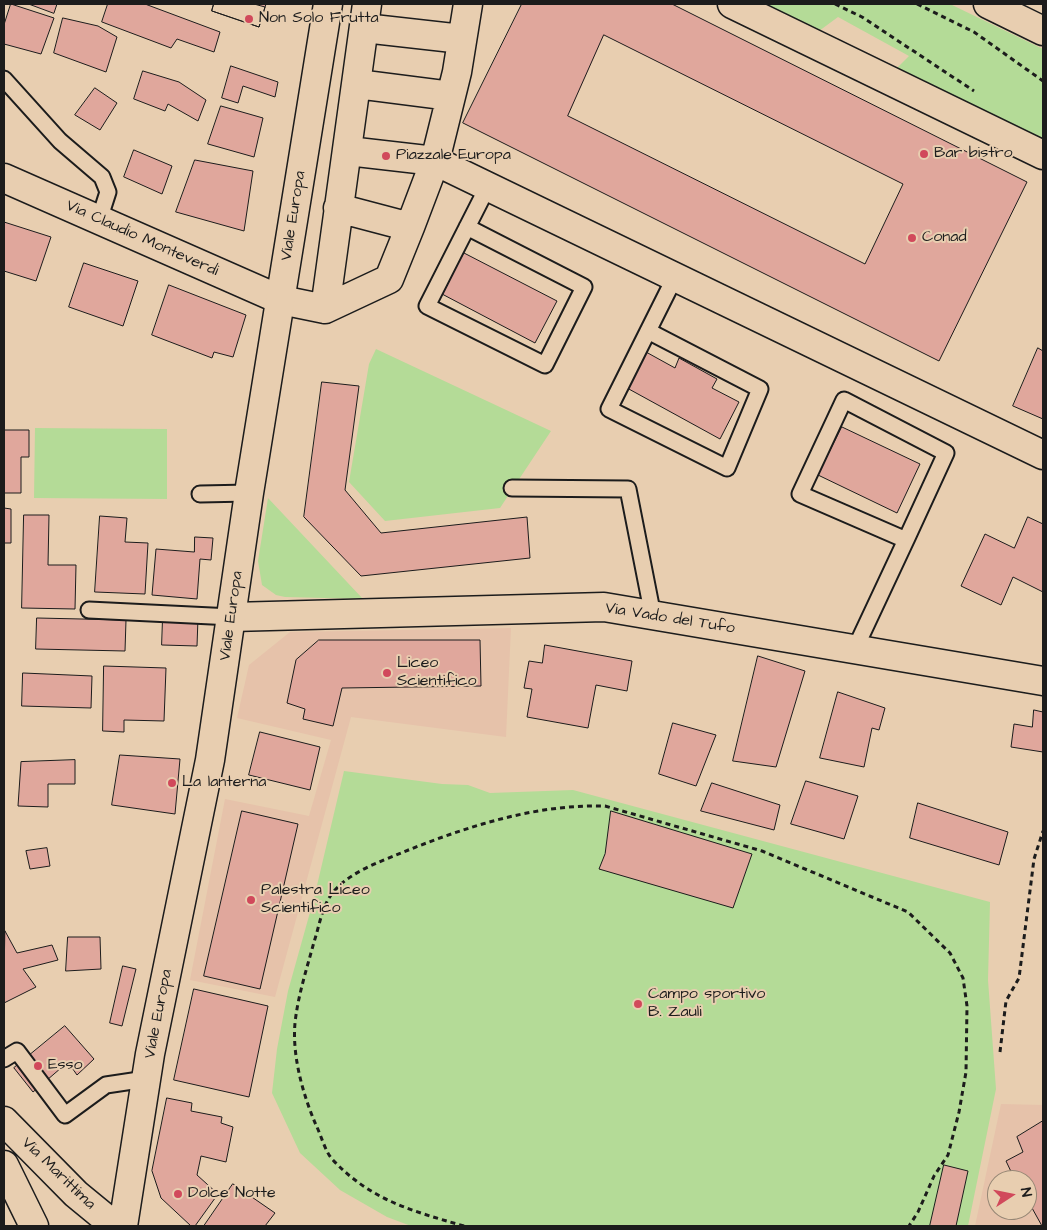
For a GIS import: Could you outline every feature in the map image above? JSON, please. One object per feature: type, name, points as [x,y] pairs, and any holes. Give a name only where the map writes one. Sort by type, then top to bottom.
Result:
[{"type":"street","name":"Viale Europa","points":[[123,1226],[146,1079],[210,760],[249,493],[328,4]]},
{"type":"street","points":[[326,309],[389,279],[435,161],[452,96],[468,4]]},
{"type":"street","points":[[732,4],[1043,155]]},
{"type":"street","points":[[988,4],[1043,31]]},
{"type":"street","points":[[326,309],[338,208],[348,151],[366,16],[462,39]]},
{"type":"street","points":[[357,84],[452,96]]},
{"type":"street","points":[[348,151],[435,161],[1043,455]]},
{"type":"street","name":"Via Claudio Monteverdi","points":[[4,178],[281,300],[326,309]]},
{"type":"street","points":[[338,208],[410,227]]},
{"type":"street","name":"Via Vado del Tufo","points":[[232,617],[604,607],[1043,682]]},
{"type":"street","name":"Via Marittima","points":[[4,1121],[76,1194],[114,1226]]},
{"type":"street","points":[[4,1165],[34,1226]]},
{"type":"lane","points":[[4,80],[60,141],[102,176],[108,192],[99,220]]},
{"type":"lane","points":[[467,228],[584,287],[544,365],[427,306],[488,186]]},
{"type":"lane","points":[[648,331],[760,389],[727,468],[609,408],[675,277]]},
{"type":"lane","points":[[854,651],[906,540],[946,453],[844,400],[800,494],[906,540]]},
{"type":"lane","points":[[512,488],[628,488],[653,616]]},
{"type":"lane","points":[[200,494],[249,493]]},
{"type":"lane","points":[[89,610],[232,617]]},
{"type":"lane","points":[[4,1058],[17,1051],[65,1114],[106,1085],[146,1079]]},
{"type":"path","points":[[835,4],[862,17],[943,68],[978,94]]},
{"type":"path","points":[[917,4],[974,32],[1043,81]]},
{"type":"path","points":[[464,1226],[398,1206],[364,1188],[330,1158],[312,1116],[299,1071],[295,1024],[305,974],[325,904],[336,889],[364,870],[466,828],[502,819],[582,806],[605,806],[762,851],[908,912],[950,953],[963,978],[967,1006],[966,1072],[959,1112],[948,1155],[934,1176],[918,1212],[909,1226]]},
{"type":"path","points":[[1000,1052],[1006,1001],[1019,978],[1034,859],[1043,830]]},
{"type":"shaded area","points":[[511,628],[506,737],[351,717],[275,997],[190,980],[225,799],[309,816],[331,740],[237,718],[249,665],[290,632]]},
{"type":"shaded area","points":[[1001,1104],[1043,1105],[1043,1226],[975,1226]]},
{"type":"green space","points":[[764,4],[950,4],[1043,49],[1043,144],[973,105],[893,72],[909,56],[838,17],[819,31]]},
{"type":"green space","points":[[376,349],[551,431],[500,508],[385,521],[349,482],[369,364]]},
{"type":"green space","points":[[35,428],[167,429],[167,499],[34,498]]},
{"type":"green space","points":[[268,498],[363,599],[285,597],[276,595],[262,585],[258,561]]},
{"type":"green space","name":"Campo sportivo B. Zauli","points":[[344,771],[442,784],[468,785],[490,793],[573,790],[990,902],[988,980],[996,1089],[968,1226],[411,1226],[387,1217],[340,1190],[300,1153],[272,1093],[277,1049],[288,991],[314,898]]},
{"type":"building","points":[[11,4],[54,18],[41,54],[4,44],[4,25]]},
{"type":"building","points":[[29,4],[57,4],[54,13]]},
{"type":"building","points":[[108,4],[145,4],[220,32],[214,52],[177,39],[171,48],[102,22]]},
{"type":"building","name":"Non Solo Frutta","points":[[214,4],[266,4],[259,27],[212,11]]},
{"type":"building","name":"Non Solo Frutta","points":[[214,4],[254,4],[265,7],[259,27],[212,11]]},
{"type":"building","points":[[522,4],[672,4],[1027,182],[939,361],[463,123]]},
{"type":"building","points":[[63,18],[98,26],[117,37],[106,72],[54,53]]},
{"type":"building","points":[[604,35],[903,184],[865,264],[568,116]]},
{"type":"building","points":[[231,66],[278,82],[275,97],[243,86],[238,103],[222,98]]},
{"type":"building","points":[[143,71],[179,82],[206,100],[198,121],[168,104],[165,111],[134,99]]},
{"type":"building","points":[[95,88],[117,103],[100,130],[75,115]]},
{"type":"building","points":[[221,106],[263,118],[254,157],[208,144]]},
{"type":"building","points":[[134,150],[172,166],[162,194],[124,177]]},
{"type":"building","points":[[195,160],[253,171],[244,231],[176,212]]},
{"type":"building","points":[[4,222],[51,237],[36,281],[4,271]]},
{"type":"building","points":[[464,253],[557,301],[535,343],[442,294]]},
{"type":"building","points":[[84,263],[138,281],[123,326],[69,307]]},
{"type":"building","points":[[169,285],[246,315],[233,357],[214,352],[212,358],[152,335]]},
{"type":"building","points":[[1038,348],[1043,351],[1043,419],[1013,406]]},
{"type":"building","points":[[646,352],[675,368],[679,358],[717,379],[712,388],[739,402],[720,439],[627,388]]},
{"type":"building","points":[[322,382],[359,386],[345,490],[381,533],[527,517],[530,558],[361,576],[304,517]]},
{"type":"building","points":[[842,427],[920,464],[897,513],[818,475]]},
{"type":"building","points":[[4,430],[29,430],[29,457],[21,457],[21,493],[4,493]]},
{"type":"building","points":[[4,508],[11,509],[11,543],[4,543]]},
{"type":"building","points":[[24,515],[49,515],[48,565],[76,565],[75,609],[22,608]]},
{"type":"building","points":[[100,516],[127,518],[125,542],[148,543],[145,594],[95,592]]},
{"type":"building","points":[[1028,517],[1043,524],[1043,592],[1013,577],[1001,605],[961,586],[985,534],[1014,548]]},
{"type":"building","points":[[195,537],[213,538],[211,560],[200,559],[197,599],[152,595],[156,549],[194,552]]},
{"type":"building","points":[[163,617],[198,618],[197,646],[162,645]]},
{"type":"building","points":[[37,618],[126,620],[125,651],[36,649]]},
{"type":"building","name":"Liceo Scientifico","points":[[319,640],[480,640],[481,686],[342,688],[333,726],[303,719],[305,709],[287,703],[296,660]]},
{"type":"building","points":[[545,645],[632,661],[627,691],[596,685],[588,728],[527,717],[532,689],[524,688],[529,661],[542,663]]},
{"type":"building","points":[[758,656],[805,671],[776,767],[733,761]]},
{"type":"building","points":[[104,666],[166,668],[164,721],[124,720],[124,732],[103,731]]},
{"type":"building","points":[[23,673],[92,676],[91,708],[22,706]]},
{"type":"building","points":[[838,692],[885,708],[879,730],[872,728],[864,767],[820,758]]},
{"type":"building","points":[[1034,710],[1043,712],[1043,752],[1011,747],[1014,724],[1032,727]]},
{"type":"building","points":[[673,723],[716,735],[696,786],[659,774]]},
{"type":"building","points":[[260,732],[320,747],[310,790],[249,775]]},
{"type":"building","points":[[120,755],[180,759],[175,814],[112,805]]},
{"type":"building","points":[[75,760],[75,784],[48,784],[48,807],[18,806],[21,762]]},
{"type":"building","points":[[806,781],[858,796],[844,839],[791,824]]},
{"type":"building","points":[[712,783],[780,805],[774,830],[701,811]]},
{"type":"building","points":[[918,803],[1008,832],[999,865],[910,838]]},
{"type":"building","name":"Palestra Liceo Scientifico","points":[[242,811],[298,824],[260,989],[204,976]]},
{"type":"building","points":[[611,811],[752,854],[733,908],[599,869],[605,854]]},
{"type":"building","points":[[47,848],[50,866],[30,869],[26,851]]},
{"type":"building","points":[[5,931],[17,953],[52,945],[58,960],[23,969],[36,987],[4,1003]]},
{"type":"building","points":[[68,937],[100,937],[101,969],[66,971]]},
{"type":"building","points":[[123,966],[136,969],[122,1026],[110,1023]]},
{"type":"building","points":[[194,989],[268,1006],[249,1097],[174,1080]]},
{"type":"building","points":[[65,1026],[94,1059],[77,1075],[68,1062],[33,1092],[14,1068]]},
{"type":"building","points":[[167,1098],[192,1103],[191,1111],[222,1117],[221,1123],[233,1127],[226,1162],[201,1156],[197,1175],[218,1194],[195,1226],[191,1226],[161,1198],[152,1171]]},
{"type":"building","points":[[1043,1121],[1043,1226],[1037,1217],[1037,1170],[1010,1170],[1006,1161],[1023,1152],[1017,1137]]},
{"type":"building","points":[[944,1165],[968,1171],[956,1226],[930,1226]]},
{"type":"building","points":[[233,1184],[275,1213],[265,1226],[204,1226]]},
{"type":"place","name":"Non Solo Frutta","points":[[249,19]]},
{"type":"place","name":"Bar bistro","points":[[924,154]]},
{"type":"place","name":"Piazzale Europa","points":[[386,156]]},
{"type":"place","name":"Conad","points":[[912,238]]},
{"type":"place","name":"Liceo Scientifico","points":[[387,673]]},
{"type":"place","name":"La lanterna","points":[[172,783]]},
{"type":"place","name":"Palestra Liceo Scientifico","points":[[251,900]]},
{"type":"place","name":"Campo sportivo B. Zauli","points":[[638,1004]]},
{"type":"place","name":"Esso","points":[[38,1066]]},
{"type":"place","name":"Dolce Notte","points":[[178,1194]]}]
